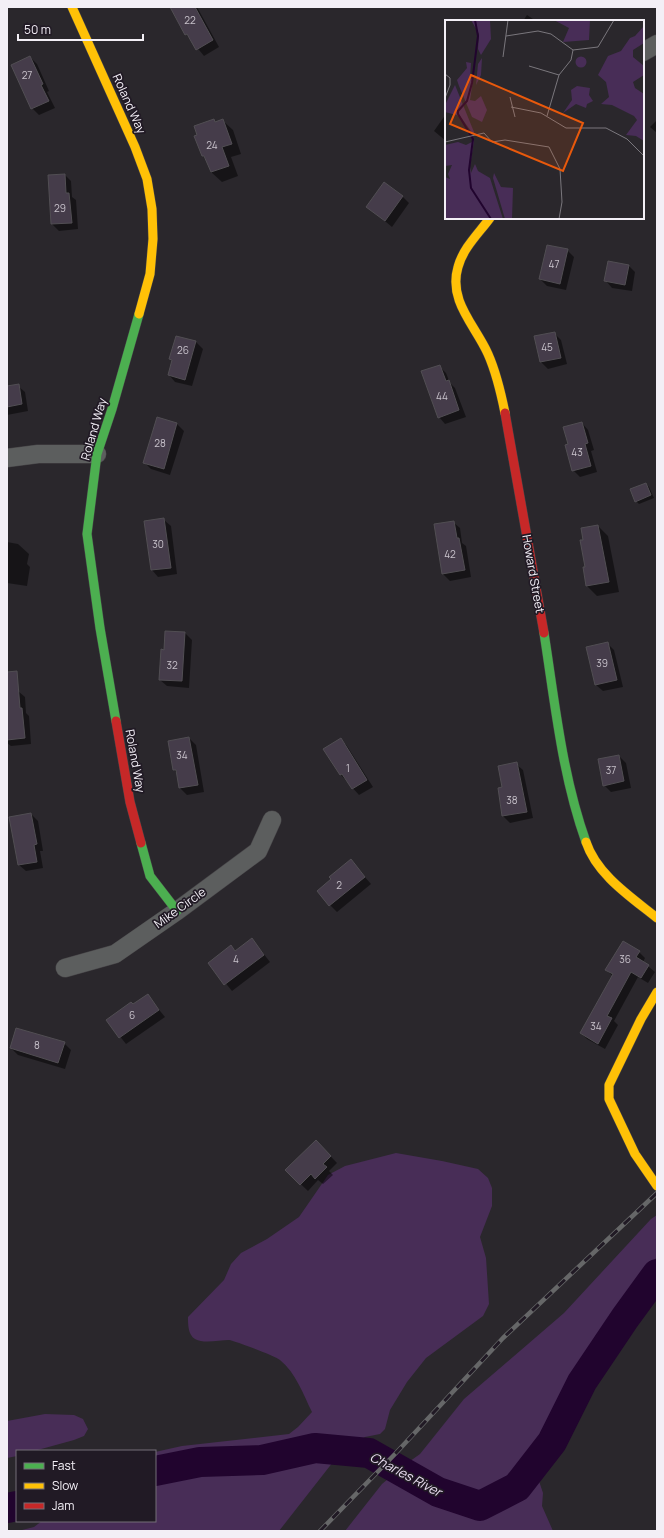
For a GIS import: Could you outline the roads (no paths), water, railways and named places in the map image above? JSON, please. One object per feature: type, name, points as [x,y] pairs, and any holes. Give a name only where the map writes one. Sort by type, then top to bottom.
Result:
[{"type":"street","name":"Roland Way","points":[[72,7],[135,147],[146,179],[152,209],[153,239],[150,274],[112,409],[97,454],[87,534],[100,628],[130,802],[150,876],[177,911]]},
{"type":"street","points":[[644,51],[657,44]]},
{"type":"street","name":"Howard Street","points":[[489,219],[468,248],[458,265],[454,282],[457,298],[486,351],[495,371],[504,404],[543,626],[566,773],[579,823],[590,855],[612,881],[657,918]]},
{"type":"street","points":[[7,458],[38,454],[97,454]]},
{"type":"street","name":"Mike Circle","points":[[64,968],[115,954],[177,911],[258,851],[272,820]]},
{"type":"street","points":[[657,992],[637,1025],[609,1085],[609,1099],[634,1154],[657,1186]]},
{"type":"waterway","name":"Charles River","points":[[156,1471],[200,1462],[262,1460],[315,1448],[369,1453],[438,1492],[480,1506],[517,1487],[552,1442],[582,1382],[657,1274]]},
{"type":"waterway","name":"Charles River","points":[[7,1508],[16,1506]]},
{"type":"railway","points":[[320,1531],[395,1454],[503,1338],[657,1193]]}]
